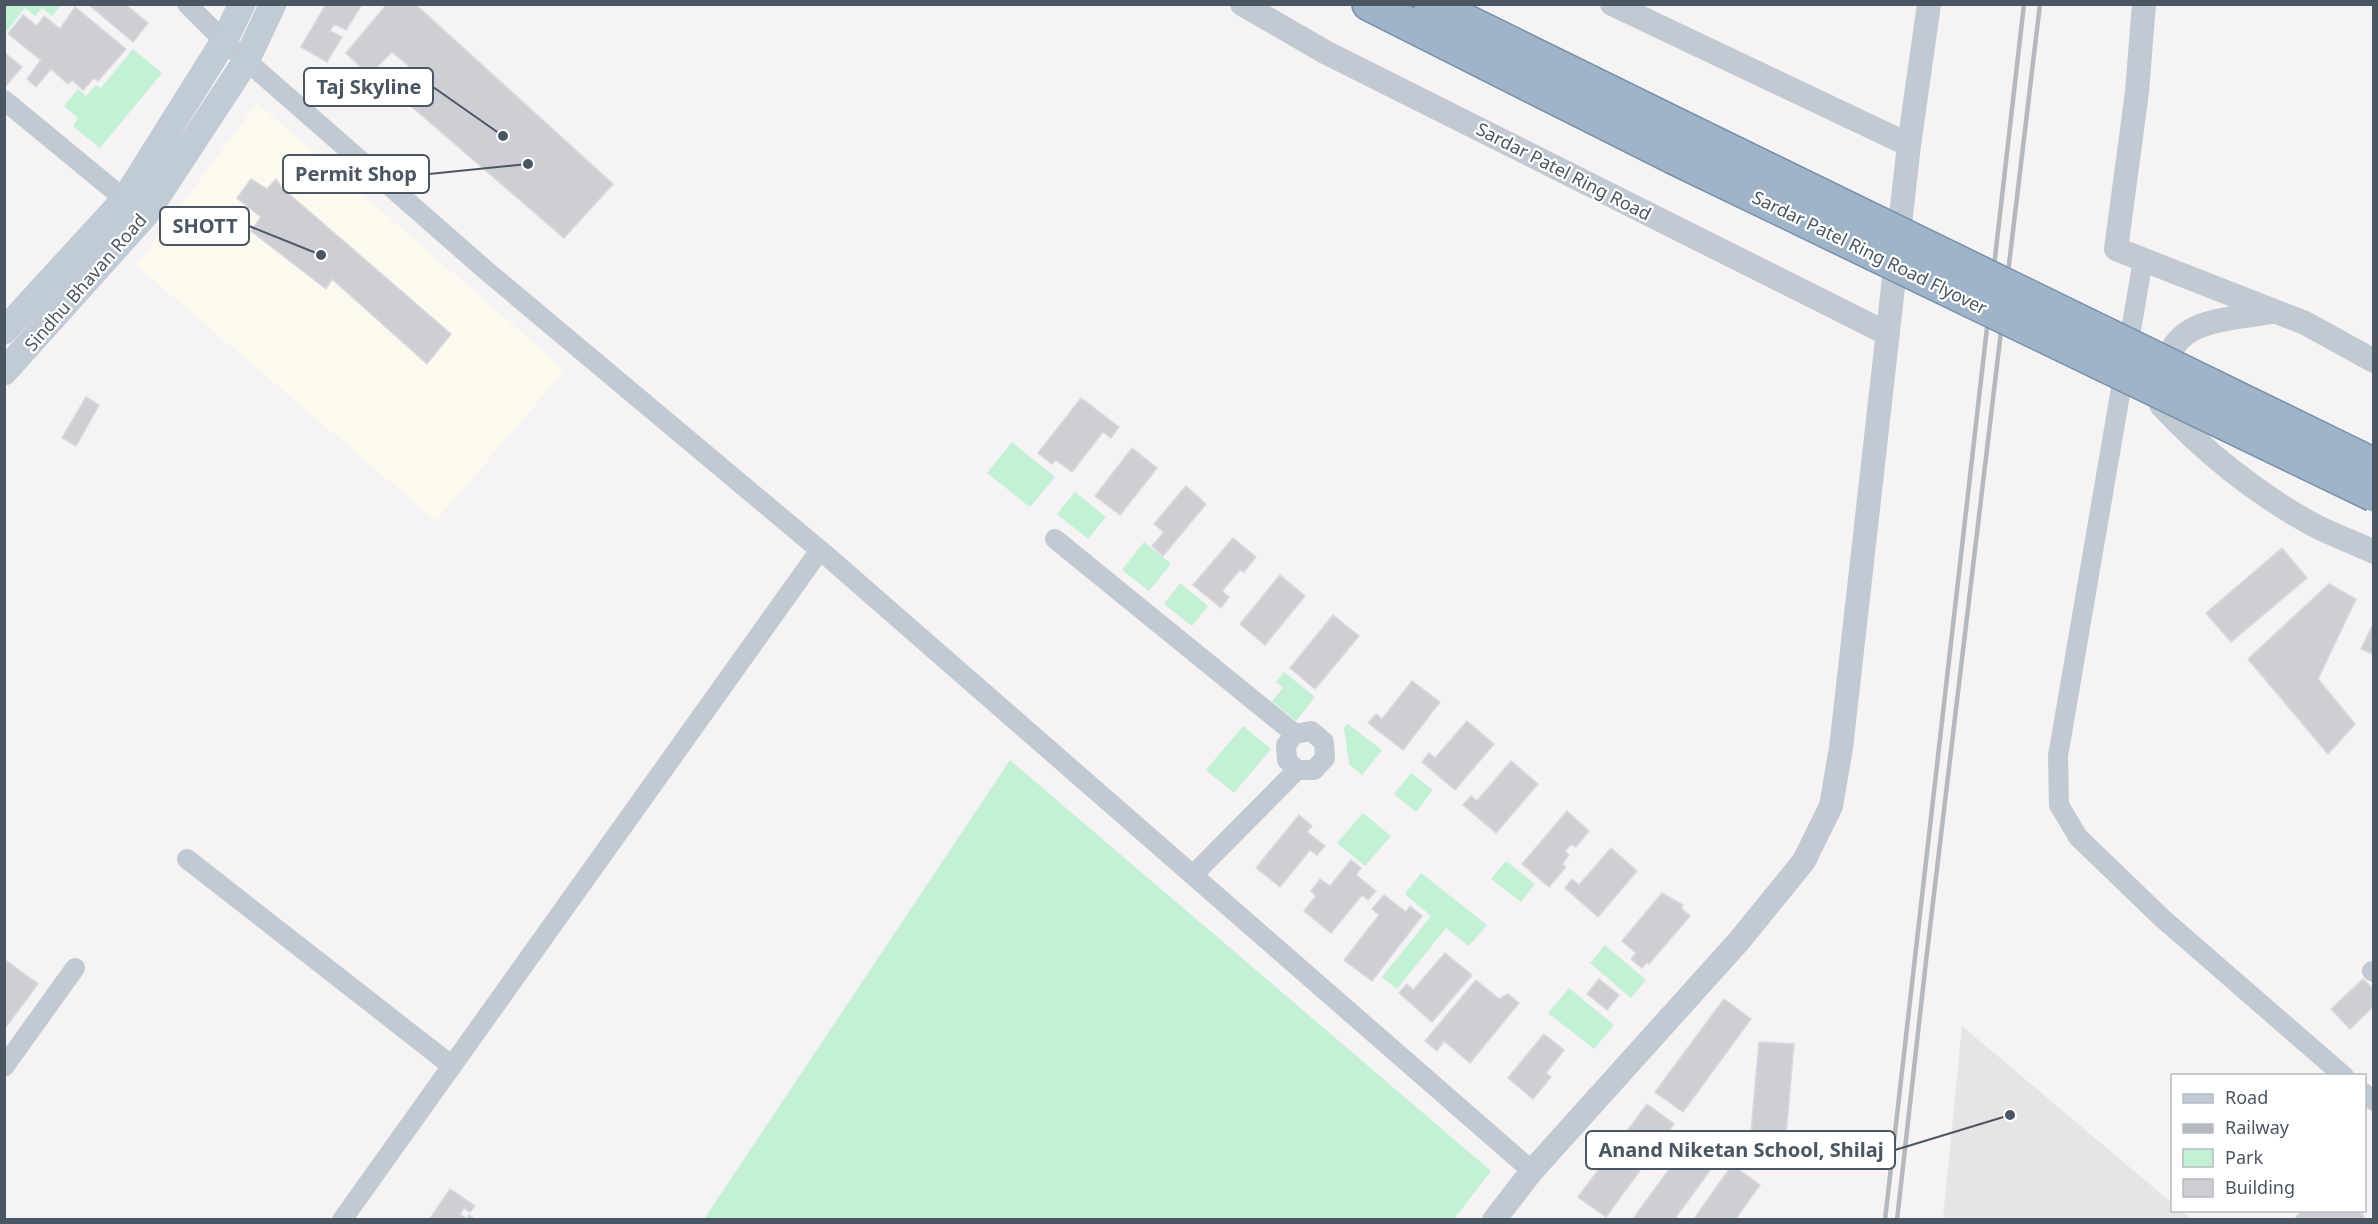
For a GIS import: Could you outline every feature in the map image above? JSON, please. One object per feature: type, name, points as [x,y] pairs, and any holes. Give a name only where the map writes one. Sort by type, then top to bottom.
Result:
[{"type":"highway","name":"Sardar Patel Ring Road Flyover","points":[[1369,4],[1673,157],[2373,495]]},
{"type":"highway","name":"Sardar Patel Ring Road Flyover","points":[[1431,4],[2373,465]]},
{"type":"main road","name":"Sindhu Bhavan Road","points":[[4,331],[135,207],[242,4]]},
{"type":"main road","name":"Sindhu Bhavan Road","points":[[4,372],[135,207],[246,61],[273,4]]},
{"type":"street","points":[[187,4],[246,61],[489,273],[820,550],[1532,1171]]},
{"type":"street","name":"Sardar Patel Ring Road","points":[[1242,4],[1325,52],[1888,334]]},
{"type":"street","points":[[1612,4],[1909,146]]},
{"type":"street","points":[[1494,1220],[1532,1171],[1753,923],[1804,861],[1831,806],[1841,748],[1909,146],[1929,4]]},
{"type":"street","points":[[2144,4],[2136,92],[2116,249],[2305,323],[2373,361]]},
{"type":"street","points":[[4,100],[135,207]]},
{"type":"street","points":[[2143,260],[2058,756],[2059,805],[2078,837],[2154,910],[2342,1074]]},
{"type":"street","points":[[2274,312],[2201,323],[2175,343],[2161,374],[2162,405],[2182,428],[2252,485],[2310,523],[2373,552]]},
{"type":"street","points":[[1055,539],[1295,734]]},
{"type":"street","points":[[342,1220],[820,550]]},
{"type":"street","points":[[1311,731],[1324,742],[1325,758],[1314,770],[1297,770],[1287,760],[1286,745],[1295,734],[1311,731]]},
{"type":"street","points":[[1193,875],[1297,770]]},
{"type":"street","points":[[187,859],[452,1066]]},
{"type":"street","points":[[4,1067],[75,968]]},
{"type":"shaded area","points":[[257,103],[565,370],[436,521],[136,265]]},
{"type":"shaded area","points":[[1962,1026],[2171,1202],[2171,1212],[2182,1212],[2192,1219],[1943,1219]]},
{"type":"green space","points":[[5,4],[61,5],[52,16],[42,8],[35,16],[25,8],[5,33]]},
{"type":"green space","points":[[133,49],[162,73],[100,148],[73,126],[78,118],[64,106],[78,89],[86,96],[96,85],[101,88]]},
{"type":"green space","points":[[1012,442],[1055,477],[1030,507],[987,473]]},
{"type":"green space","points":[[1075,492],[1106,517],[1088,539],[1057,514]]},
{"type":"green space","points":[[1144,542],[1171,564],[1149,591],[1122,570]]},
{"type":"green space","points":[[1180,583],[1208,606],[1192,626],[1164,604]]},
{"type":"green space","points":[[1284,672],[1315,697],[1296,721],[1272,701],[1283,688],[1276,682]]},
{"type":"green space","points":[[1348,724],[1382,750],[1362,775],[1349,764],[1344,728]]},
{"type":"green space","points":[[1243,726],[1271,749],[1234,793],[1206,770]]},
{"type":"green space","points":[[1010,760],[1491,1171],[1454,1219],[704,1219]]},
{"type":"green space","points":[[1411,773],[1433,790],[1416,812],[1394,794]]},
{"type":"green space","points":[[1363,813],[1391,836],[1365,866],[1337,843]]},
{"type":"green space","points":[[1506,861],[1535,884],[1521,902],[1491,879]]},
{"type":"green space","points":[[1421,873],[1487,925],[1469,946],[1446,928],[1397,989],[1382,977],[1431,916],[1405,894]]},
{"type":"green space","points":[[1605,945],[1646,980],[1631,998],[1590,963]]},
{"type":"green space","points":[[1569,988],[1614,1025],[1594,1049],[1548,1013]]},
{"type":"building","points":[[88,4],[125,4],[148,23],[133,42]]},
{"type":"building","points":[[326,4],[361,6],[346,30],[334,24],[330,31],[342,37],[327,62],[301,47]]},
{"type":"building","points":[[387,4],[415,4],[613,184],[564,238],[390,88],[409,66],[392,52],[369,75],[346,53]]},
{"type":"building","points":[[75,7],[126,49],[98,81],[94,78],[83,90],[72,80],[68,84],[51,69],[36,87],[27,79],[41,60],[8,34],[23,15],[37,26],[44,16],[60,29]]},
{"type":"building","points":[[4,52],[22,67],[4,88]]},
{"type":"building","points":[[251,179],[267,189],[276,179],[281,187],[451,334],[427,364],[332,279],[326,289],[251,231],[261,217],[237,198]]},
{"type":"building","points":[[86,397],[99,405],[76,446],[62,438]]},
{"type":"building","points":[[1081,398],[1119,427],[1111,438],[1103,432],[1072,472],[1056,460],[1052,464],[1038,453]]},
{"type":"building","points":[[1132,448],[1157,468],[1120,515],[1095,496]]},
{"type":"building","points":[[1186,486],[1206,504],[1163,556],[1152,546],[1164,532],[1154,524]]},
{"type":"building","points":[[1233,538],[1256,557],[1244,572],[1240,570],[1222,591],[1229,597],[1221,608],[1193,585]]},
{"type":"building","points":[[2282,548],[2307,578],[2231,642],[2206,613]]},
{"type":"building","points":[[1280,575],[1305,596],[1265,645],[1240,624]]},
{"type":"building","points":[[2329,584],[2356,599],[2318,679],[2355,724],[2328,754],[2248,659]]},
{"type":"building","points":[[1333,615],[1359,636],[1315,689],[1290,668]]},
{"type":"building","points":[[2374,622],[2374,655],[2361,649]]},
{"type":"building","points":[[1412,681],[1440,702],[1403,750],[1368,723],[1376,714],[1382,719]]},
{"type":"building","points":[[1467,721],[1494,744],[1455,790],[1422,762],[1429,753],[1435,758]]},
{"type":"building","points":[[1511,761],[1538,784],[1496,833],[1463,805],[1471,796],[1477,801]]},
{"type":"building","points":[[1567,811],[1589,831],[1576,847],[1571,844],[1565,851],[1569,855],[1562,864],[1566,867],[1549,887],[1522,864]]},
{"type":"building","points":[[1299,815],[1312,826],[1307,832],[1325,846],[1317,855],[1310,850],[1280,887],[1256,868]]},
{"type":"building","points":[[1611,848],[1637,871],[1598,917],[1565,888],[1572,879],[1579,885]]},
{"type":"building","points":[[1351,860],[1361,868],[1356,875],[1376,891],[1368,900],[1362,895],[1331,933],[1304,911],[1316,896],[1311,891],[1320,879],[1330,886]]},
{"type":"building","points":[[1662,893],[1683,905],[1681,908],[1690,916],[1649,964],[1647,962],[1642,968],[1631,959],[1636,953],[1622,941]]},
{"type":"building","points":[[1384,895],[1406,912],[1410,906],[1422,916],[1372,981],[1344,960],[1379,915],[1372,909]]},
{"type":"building","points":[[1445,953],[1472,975],[1432,1022],[1399,993],[1407,984],[1413,990]]},
{"type":"building","points":[[4,959],[38,984],[6,1027],[4,1026]]},
{"type":"building","points":[[1599,979],[1619,995],[1607,1010],[1587,994]]},
{"type":"building","points":[[2363,979],[2374,990],[2374,1006],[2350,1029],[2331,1009]]},
{"type":"building","points":[[1476,980],[1499,999],[1508,994],[1519,1003],[1470,1063],[1444,1041],[1437,1051],[1425,1041]]},
{"type":"building","points":[[1724,999],[1751,1019],[1683,1112],[1655,1092]]},
{"type":"building","points":[[1544,1034],[1564,1050],[1546,1073],[1551,1077],[1533,1099],[1508,1078]]},
{"type":"building","points":[[1759,1042],[1794,1044],[1784,1158],[1749,1155]]},
{"type":"building","points":[[1647,1104],[1674,1124],[1606,1217],[1578,1197]]},
{"type":"building","points":[[1692,1138],[1719,1158],[1674,1220],[1632,1220]]},
{"type":"building","points":[[1732,1165],[1760,1185],[1735,1220],[1693,1220]]},
{"type":"building","points":[[450,1189],[475,1206],[470,1212],[464,1208],[460,1214],[467,1219],[469,1215],[476,1220],[429,1220]]},
{"type":"building","points":[[2300,1212],[2360,1212],[2364,1216],[2361,1220],[2294,1220]]},
{"type":"railway","points":[[1885,1220],[2024,4]]},
{"type":"railway","points":[[1897,1220],[2040,4]]},
{"type":"place","name":"Taj Skyline","points":[[503,136]]},
{"type":"place","name":"Permit Shop","points":[[528,164]]},
{"type":"place","name":"SHOTT","points":[[321,255]]},
{"type":"place","name":"Anand Niketan School, Shilaj","points":[[2010,1115]]}]
